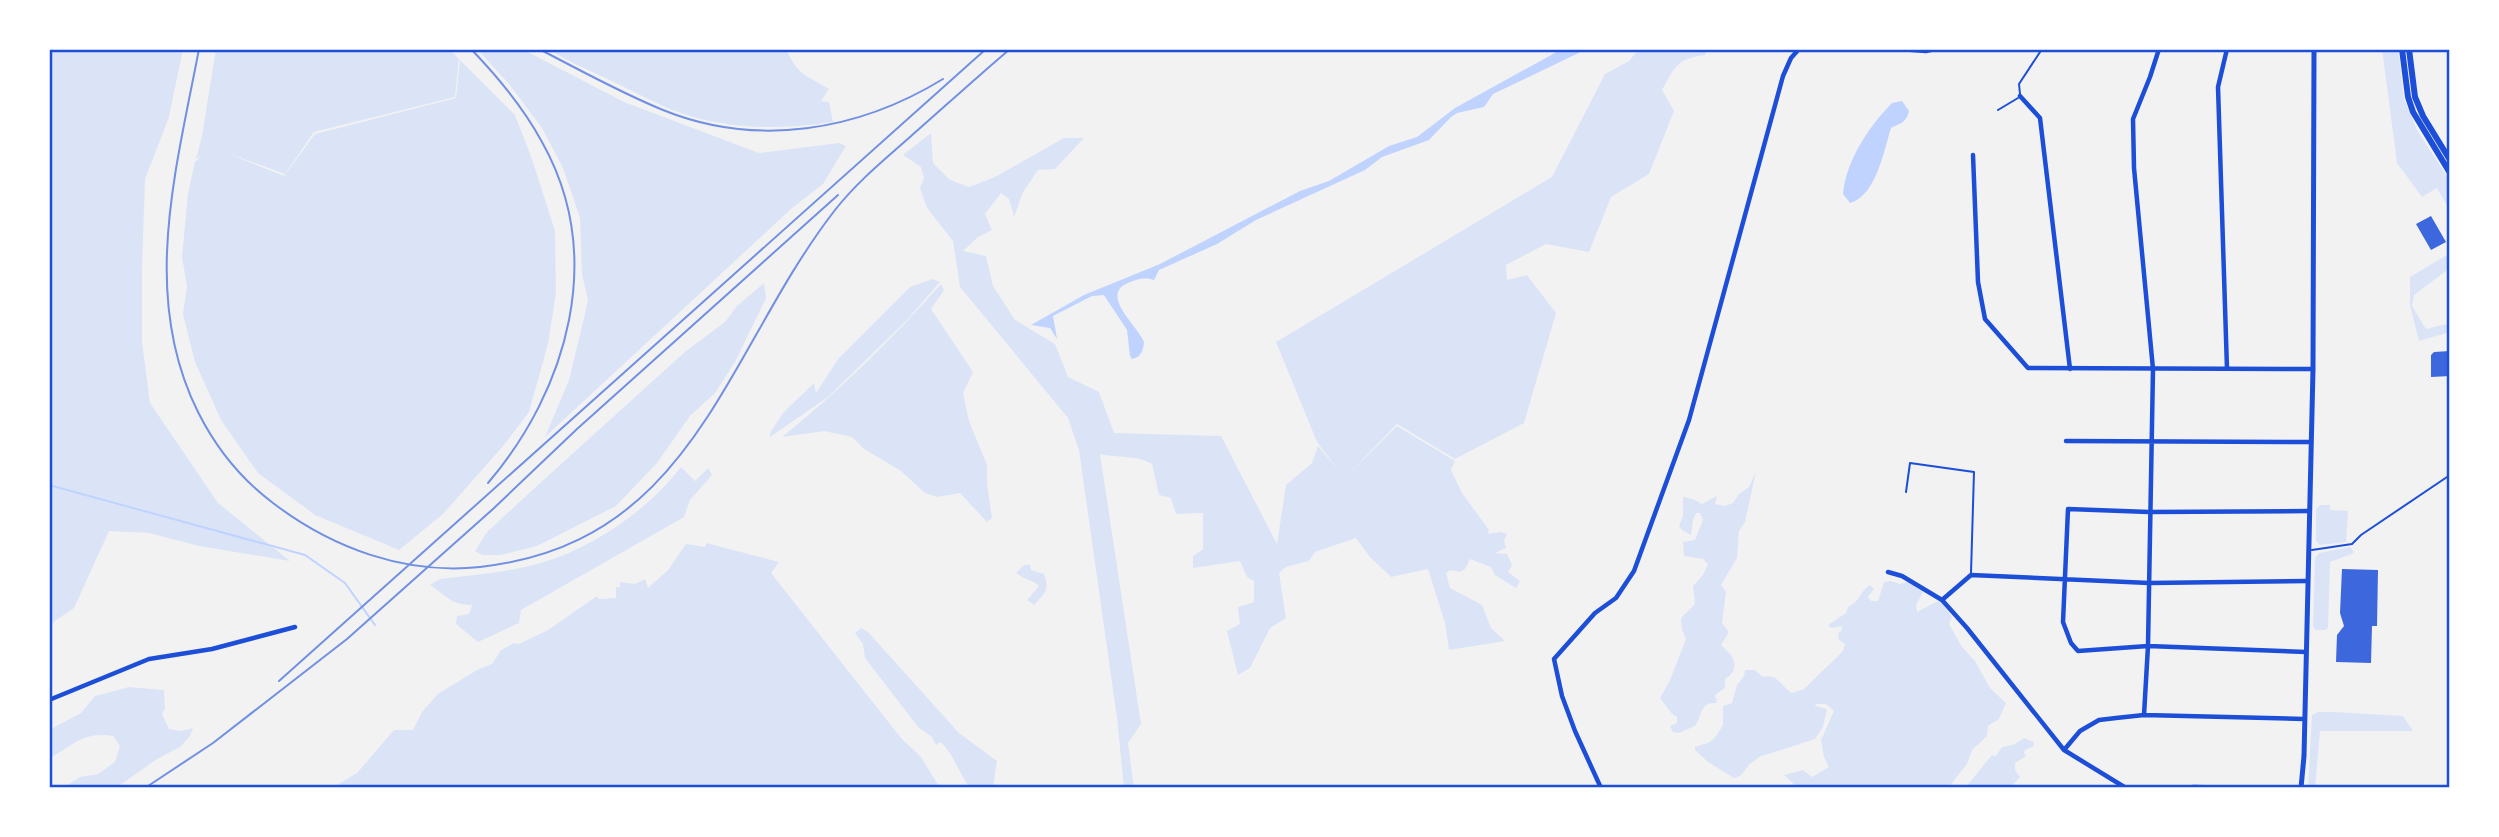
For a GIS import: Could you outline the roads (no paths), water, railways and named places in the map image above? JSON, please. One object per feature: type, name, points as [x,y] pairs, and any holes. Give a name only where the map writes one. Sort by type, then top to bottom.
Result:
[{"type":"main road","points":[[2301,788],[2313,369],[2314,49]]},
{"type":"main road","points":[[2402,49],[2408,97],[2413,113],[2450,173]]},
{"type":"main road","points":[[2409,49],[2415,97],[2423,116],[2450,160]]},
{"type":"street","points":[[1601,788],[1562,695],[1554,659],[1595,613],[1616,598],[1634,571],[1689,420],[1783,76],[1791,58],[1799,49]]},
{"type":"street","points":[[1899,49],[1935,49]]},
{"type":"street","points":[[2144,715],[2148,646],[2153,369],[2134,169],[2133,119],[2159,49]]},
{"type":"street","points":[[2227,49],[2218,87],[2227,369]]},
{"type":"street","points":[[2020,96],[2040,118],[2070,369]]},
{"type":"street","points":[[1973,155],[1978,282],[1985,319],[2028,368],[2313,369]]},
{"type":"street","points":[[2066,441],[2311,442]]},
{"type":"street","points":[[2306,652],[2148,646],[2078,651],[2071,643],[2063,622],[2068,509],[2149,512],[2309,511]]},
{"type":"street","points":[[1888,572],[1902,576],[1942,600],[1968,628],[2064,750],[2126,788]]},
{"type":"street","points":[[1942,600],[1971,575],[2149,583],[2308,581]]},
{"type":"street","points":[[49,700],[149,659],[212,649],[295,627]]},
{"type":"street","points":[[2064,750],[2080,731],[2099,720],[2144,715],[2304,719]]},
{"type":"street","points":[[2193,787],[2240,788]]},
{"type":"lane","points":[[1998,110],[2020,96],[2019,84],[2042,49]]},
{"type":"lane","points":[[1906,492],[1910,463],[1974,472],[1971,575]]},
{"type":"lane","points":[[2309,550],[2352,544],[2361,535],[2450,475]]},
{"type":"water","points":[[1562,49],[1587,49],[1493,94],[1484,107],[1457,113],[1429,140],[1382,157],[1365,170],[1256,220],[1217,244],[1159,270],[1154,280],[1138,280],[1120,288],[1117,295],[1119,303],[1144,342],[1138,357],[1132,359],[1130,356],[1127,330],[1104,295],[1092,296],[1053,316],[1057,339],[1050,328],[1031,325],[1084,295],[1160,264],[1300,191],[1329,181],[1389,146],[1417,137],[1455,108]]},
{"type":"water","points":[[1902,101],[1909,111],[1906,118],[1891,128],[1873,182],[1859,199],[1850,203],[1843,194],[1854,157],[1883,112],[1892,103]]},
{"type":"waterway","points":[[49,485],[305,555],[345,583],[375,625]]},
{"type":"railway","points":[[199,49],[173,186],[167,278],[170,323],[180,368],[198,412],[221,450],[240,473],[261,494],[296,519],[370,555],[424,567],[452,568],[480,567],[552,551],[611,521],[658,481],[697,433],[797,265],[835,210],[871,172],[1010,49]]},
{"type":"railway","points":[[471,49],[509,93],[542,142],[561,186],[572,230],[574,275],[569,320],[557,364],[539,406],[516,446],[488,483]]},
{"type":"railway","points":[[539,49],[663,110],[699,122],[770,131],[842,122],[910,97],[943,79]]},
{"type":"railway","points":[[279,681],[986,49]]},
{"type":"railway","points":[[145,788],[213,743],[347,639],[838,195]]}]
